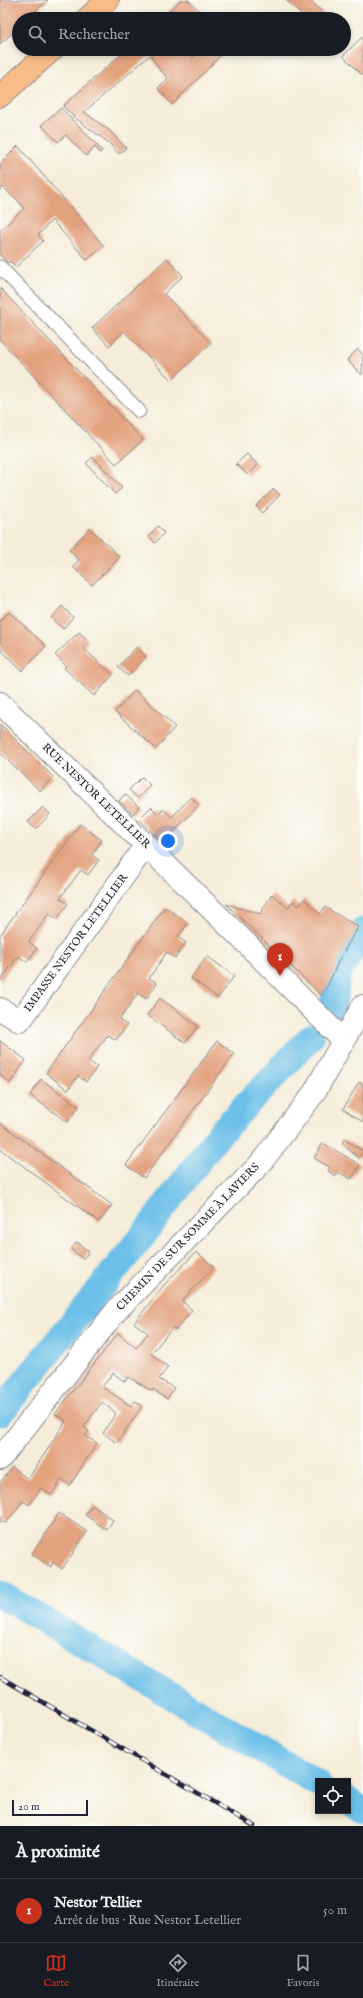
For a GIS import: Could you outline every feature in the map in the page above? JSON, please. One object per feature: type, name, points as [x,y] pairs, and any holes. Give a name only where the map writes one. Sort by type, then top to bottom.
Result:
[{"type":"main road","points":[[95,12],[108,0]]},
{"type":"main road","points":[[0,96],[45,56]]},
{"type":"street","name":"RUE NESTOR LETELLIER","points":[[0,703],[344,1041]]},
{"type":"street","name":"IMPASSE NESTOR LETELLIER","points":[[0,1009],[20,1021],[146,845]]},
{"type":"street","name":"CHEMIN DE SUR SOMME À LAVIERS","points":[[0,1459],[116,1311],[260,1164],[314,1093],[363,1006]]},
{"type":"lane","points":[[0,267],[139,411]]},
{"type":"building","points":[[0,0],[48,0],[35,12],[12,12],[12,33],[0,44]]},
{"type":"building","points":[[181,0],[188,0],[201,12],[168,12]]},
{"type":"building","points":[[286,0],[309,0],[322,12],[299,12]]},
{"type":"building","points":[[363,36],[362,75],[343,56],[351,56],[351,48]]},
{"type":"building","points":[[119,56],[149,56],[84,112],[110,131],[126,148],[119,154],[109,143],[74,117],[63,106]]},
{"type":"building","points":[[151,56],[220,56],[172,105],[158,88],[168,78],[160,70]]},
{"type":"building","points":[[61,108],[97,145],[102,151],[100,153],[95,147],[86,156],[66,135],[58,142],[41,125]]},
{"type":"building","points":[[18,146],[104,246],[87,260],[52,220],[38,235],[43,241],[16,267],[10,261],[8,263],[0,255],[0,231],[24,208],[15,197],[14,198],[3,187],[0,190],[0,164]]},
{"type":"building","points":[[167,258],[183,276],[164,294],[211,343],[171,380],[124,331],[109,346],[92,328]]},
{"type":"building","points":[[0,288],[143,440],[116,464],[0,340]]},
{"type":"building","points":[[358,349],[363,355],[362,375],[347,360]]},
{"type":"building","points":[[247,454],[258,465],[248,475],[236,464]]},
{"type":"building","points":[[93,457],[122,488],[115,494],[86,463]]},
{"type":"building","points":[[274,489],[280,495],[262,513],[256,506]]},
{"type":"building","points":[[158,526],[164,533],[155,543],[149,536]]},
{"type":"building","points":[[90,528],[120,557],[92,585],[73,567],[79,560],[69,550]]},
{"type":"building","points":[[62,606],[73,617],[63,629],[51,618]]},
{"type":"building","points":[[9,612],[46,646],[22,671],[2,651],[0,647],[0,620]]},
{"type":"building","points":[[79,632],[89,641],[83,648],[113,675],[94,696],[64,668],[66,666],[55,655]]},
{"type":"building","points":[[137,647],[146,657],[128,676],[118,667]]},
{"type":"building","points":[[135,690],[175,727],[156,749],[115,712]]},
{"type":"building","points":[[0,724],[53,777],[40,791],[0,753]]},
{"type":"building","points":[[142,777],[150,785],[138,798],[129,790]]},
{"type":"building","points":[[125,794],[139,807],[133,814],[119,801]]},
{"type":"building","points":[[191,797],[199,805],[163,843],[139,819],[151,807],[158,814],[163,809],[172,817]]},
{"type":"building","points":[[43,807],[50,814],[36,829],[28,822]]},
{"type":"building","points":[[80,824],[102,840],[92,855],[99,860],[88,875],[81,870],[60,898],[68,904],[57,919],[49,913],[29,942],[37,948],[27,962],[18,956],[0,982],[0,935]]},
{"type":"building","points":[[272,894],[288,908],[293,901],[299,906],[304,899],[320,914],[325,907],[358,927],[339,960],[329,983],[321,995],[226,904],[260,914]]},
{"type":"building","points":[[165,907],[188,923],[178,937],[186,943],[175,958],[167,952],[149,978],[157,983],[146,999],[138,993],[119,1020],[127,1025],[116,1040],[108,1035],[88,1061],[97,1067],[86,1082],[78,1076],[68,1090],[46,1073]]},
{"type":"building","points":[[207,956],[234,976],[218,998],[191,978]]},
{"type":"building","points":[[160,998],[198,1026],[185,1043],[147,1015]]},
{"type":"building","points":[[0,1041],[26,1060],[10,1083],[0,1075]]},
{"type":"building","points":[[217,1041],[234,1054],[144,1178],[126,1165]]},
{"type":"building","points":[[41,1079],[79,1107],[67,1122],[30,1095]]},
{"type":"building","points":[[359,1082],[363,1085],[363,1122],[343,1109]]},
{"type":"building","points":[[0,1123],[112,1205],[99,1222],[0,1149]]},
{"type":"building","points":[[344,1139],[363,1151],[359,1158],[342,1144]]},
{"type":"building","points":[[323,1143],[360,1165],[351,1179],[338,1172],[336,1176],[328,1171],[330,1167],[314,1158]]},
{"type":"building","points":[[77,1242],[89,1252],[83,1259],[71,1249]]},
{"type":"building","points":[[196,1252],[214,1267],[182,1301],[192,1310],[176,1330],[173,1327],[151,1354],[168,1367],[159,1379],[174,1388],[167,1399],[153,1389],[152,1391],[128,1377],[125,1382],[113,1373],[102,1387],[131,1406],[135,1401],[142,1406],[117,1443],[103,1433],[116,1413],[102,1402],[84,1427],[89,1431],[85,1436],[97,1443],[70,1485],[62,1479],[51,1495],[41,1488],[29,1505],[23,1501],[6,1523],[1,1521],[0,1523],[0,1483],[12,1467],[28,1479],[66,1421],[55,1414],[118,1333],[136,1348],[148,1333],[134,1323],[164,1285]]},
{"type":"building","points":[[92,1505],[113,1520],[107,1530],[85,1515]]},
{"type":"building","points":[[59,1513],[87,1532],[62,1569],[53,1562],[51,1567],[32,1554]]},
{"type":"waterway","points":[[333,1005],[338,973],[363,931]]},
{"type":"waterway","points":[[0,1413],[147,1230],[220,1133],[311,1037]]},
{"type":"waterway","points":[[0,1594],[315,1781]]},
{"type":"waterway","points":[[351,1803],[363,1810]]},
{"type":"railway","points":[[0,1677],[254,1826]]},
{"type":"place","name":"Nestor Tellier","points":[[280,976]]}]
